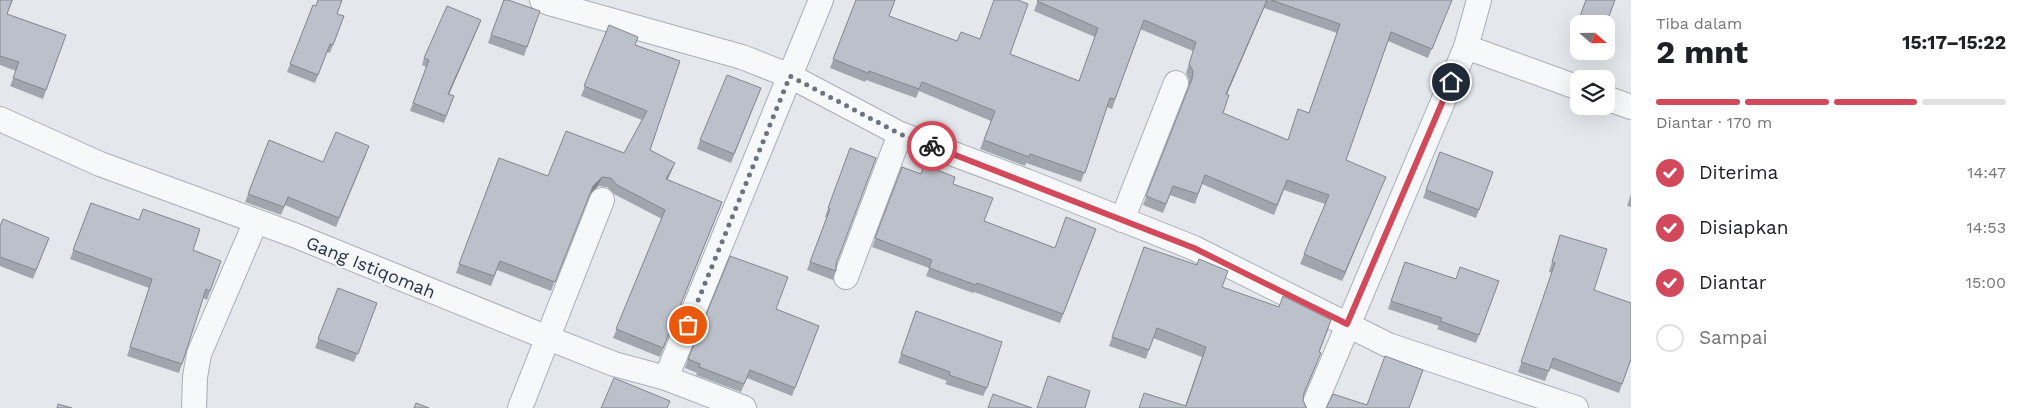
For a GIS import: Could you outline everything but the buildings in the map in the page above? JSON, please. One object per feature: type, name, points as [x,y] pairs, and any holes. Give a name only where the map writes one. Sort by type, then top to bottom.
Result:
[{"type":"street","points":[[542,0],[615,23],[742,57],[790,76],[900,134],[1194,248],[1388,345],[1576,408]]},
{"type":"street","points":[[666,378],[821,0]]},
{"type":"street","points":[[1313,408],[1466,47],[1480,0]]},
{"type":"street","points":[[1466,47],[1570,85]]},
{"type":"street","points":[[1122,220],[1176,83]]},
{"type":"street","points":[[1615,101],[1631,107]]},
{"type":"street","name":"Gang Istiqomah","points":[[0,119],[100,164],[256,221],[614,364],[666,378],[744,408]]},
{"type":"street","points":[[846,277],[900,134]]},
{"type":"street","points":[[520,408],[602,200]]},
{"type":"street","points":[[194,408],[195,377],[199,354],[256,221]]},
{"type":"way so far","points":[[688,325],[790,76],[900,134],[932,146]]},
{"type":"route","points":[[932,146],[1194,248],[1347,324],[1451,82]]}]
